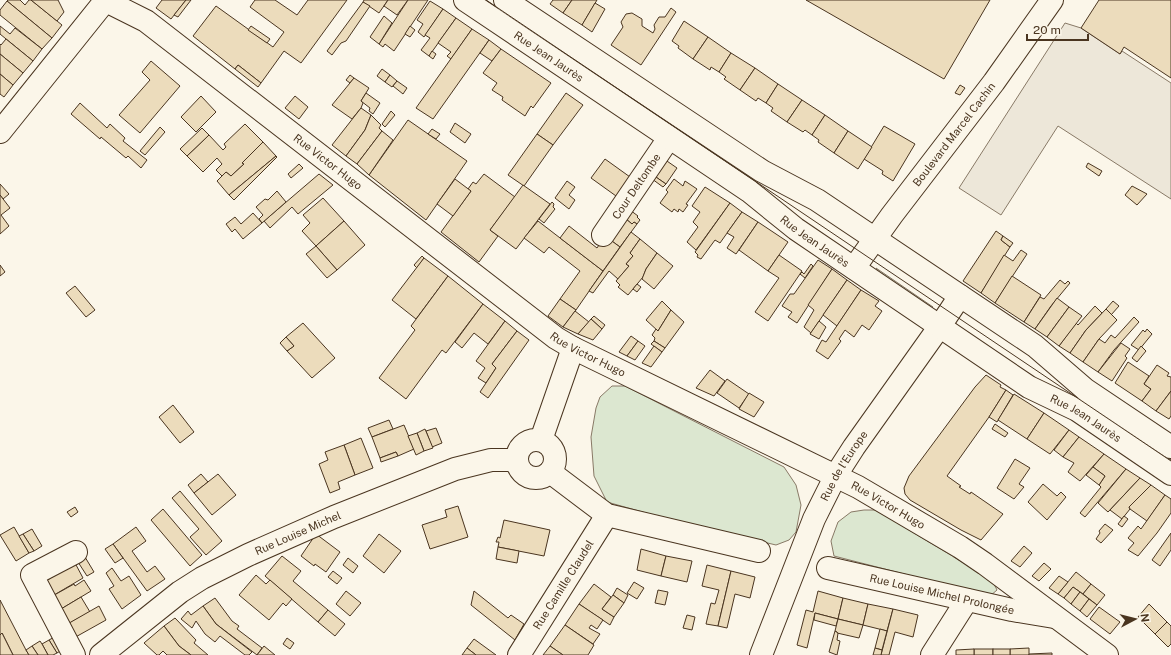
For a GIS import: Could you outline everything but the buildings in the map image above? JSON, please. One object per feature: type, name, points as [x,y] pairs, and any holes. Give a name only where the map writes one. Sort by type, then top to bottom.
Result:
[{"type":"street","points":[[0,132],[105,0]]},
{"type":"street","name":"Rue Victor Hugo","points":[[105,0],[146,21],[556,338],[572,348],[836,475],[960,547],[1107,655]]},
{"type":"street","name":"Rue Jean Jaurès","points":[[464,0],[749,191],[784,220],[1029,387],[1077,410],[1171,474]]},
{"type":"street","name":"Rue Jean Jaurès","points":[[505,0],[762,171],[817,200],[1035,346],[1086,390],[1171,448]]},
{"type":"street","name":"Boulevard Marcel Cachin","points":[[854,268],[892,215],[994,82],[1052,0]]},
{"type":"street","name":"Cour Deltombe","points":[[603,235],[669,138]]},
{"type":"street","name":"Rue de l'Europe","points":[[761,655],[814,519],[836,475],[960,296]]},
{"type":"street","points":[[541,440],[572,348]]},
{"type":"street","points":[[529,440],[541,440],[552,448],[554,454],[554,466],[545,476],[539,478],[526,476],[521,472],[516,460],[519,448],[529,440]]},
{"type":"street","name":"Rue Louise Michel","points":[[101,655],[180,592],[208,575],[248,555],[334,517],[455,469],[491,460],[516,460]]},
{"type":"street","points":[[550,472],[607,515],[759,551]]},
{"type":"street","name":"Rue Camille Claudel","points":[[519,655],[607,515]]},
{"type":"street","points":[[74,655],[32,575],[76,552]]},
{"type":"street","name":"Rue Louise Michel Prolongée","points":[[828,568],[1012,610],[1057,617]]},
{"type":"street","points":[[932,655],[966,600]]},
{"type":"green space","points":[[876,268],[933,307],[930,308],[882,276]]},
{"type":"green space","points":[[612,386],[625,386],[784,467],[796,485],[801,505],[796,532],[789,540],[776,545],[671,520],[607,502],[594,476],[591,437],[596,408],[600,397]]},
{"type":"green space","points":[[876,510],[992,580],[997,590],[990,596],[834,556],[831,541],[838,522],[851,512]]},
{"type":"shaded area","points":[[1065,23],[1081,28],[1120,54],[1122,51],[1171,83],[1171,199],[1058,126],[1001,215],[959,188]]},
{"type":"tram line","points":[[486,0],[1171,461]]}]
